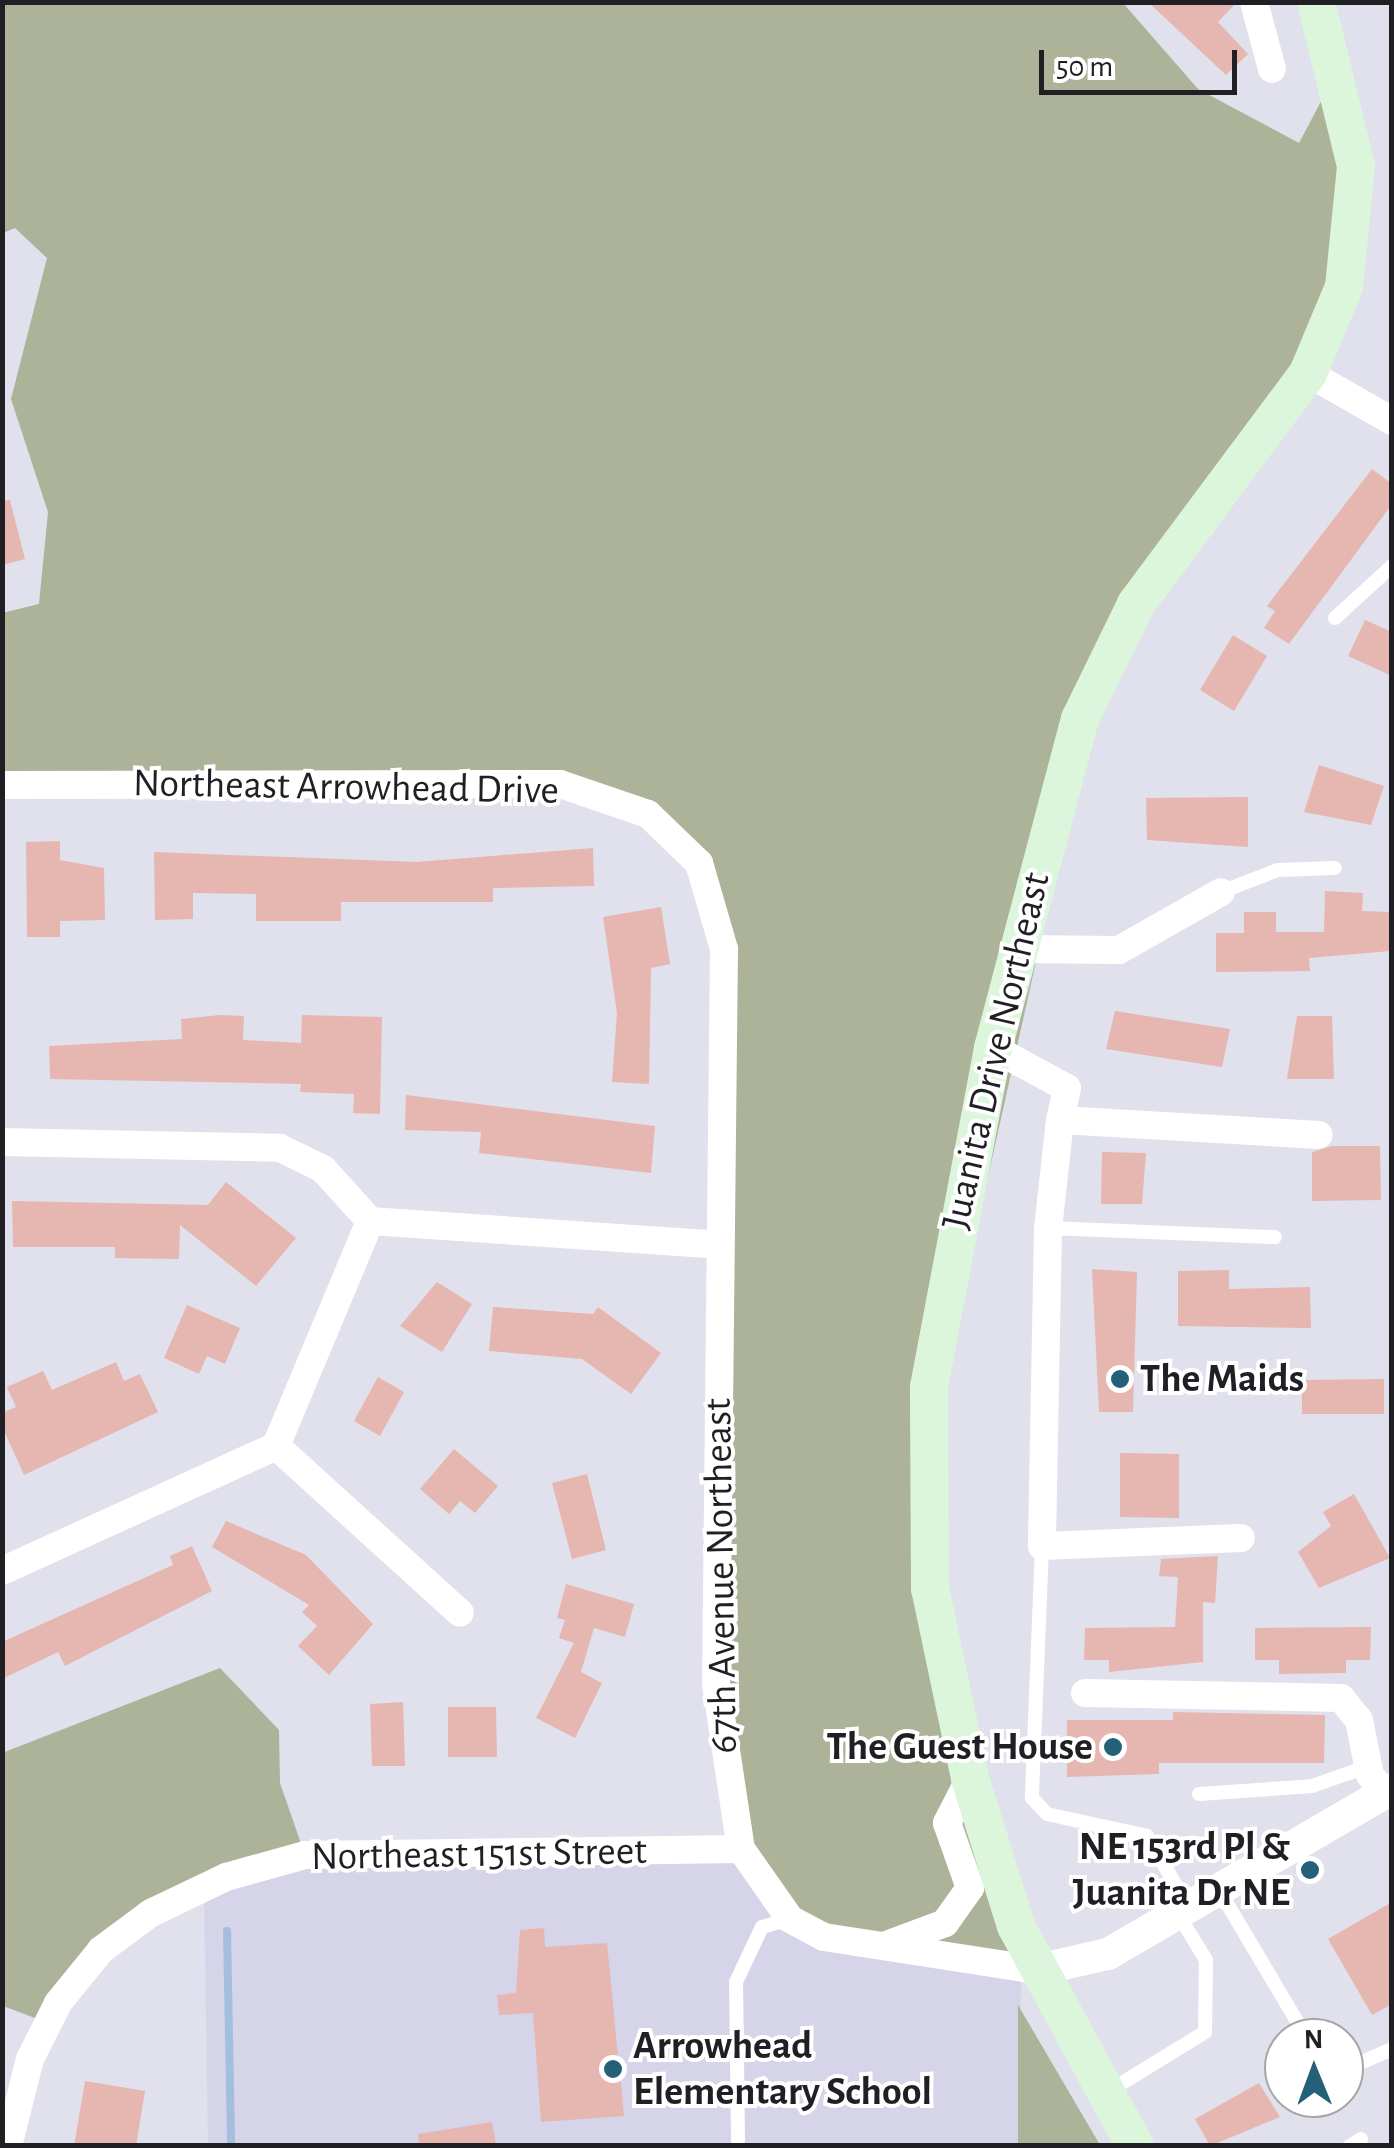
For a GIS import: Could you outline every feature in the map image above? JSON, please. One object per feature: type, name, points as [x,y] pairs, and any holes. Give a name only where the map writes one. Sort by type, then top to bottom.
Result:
[{"type":"main road","name":"Juanita Drive Northeast","points":[[1135,2146],[1037,1970],[970,1778],[930,1589],[927,1462],[944,1271],[993,1048],[1080,719],[1136,604],[1308,373],[1344,287],[1358,204],[1316,2]]},
{"type":"street","points":[[1254,2],[1272,69]]},
{"type":"street","points":[[1308,373],[1392,421]]},
{"type":"street","name":"Northeast Arrowhead Drive","points":[[2,785],[560,784],[648,814],[699,863],[719,916],[719,1245]]},
{"type":"street","points":[[1018,949],[1119,950],[1221,892]]},
{"type":"street","points":[[993,1048],[1067,1088],[1048,1228],[1042,1546],[1241,1538]]},
{"type":"street","points":[[1060,1120],[1319,1135]]},
{"type":"street","points":[[2,1142],[280,1148],[323,1169],[370,1221],[719,1245]]},
{"type":"street","points":[[2,1570],[276,1446],[370,1221]]},
{"type":"street","name":"67th Avenue Northeast","points":[[719,1245],[716,1684],[741,1849],[790,1919]]},
{"type":"street","points":[[276,1446],[460,1613]]},
{"type":"street","points":[[790,1919],[874,1947],[1037,1970],[1108,1954],[1218,1890],[1383,1782],[1351,1704],[1332,1696],[1085,1693]]},
{"type":"street","points":[[874,1947],[915,1941],[944,1922],[970,1888],[947,1823],[970,1778]]},
{"type":"street","name":"Northeast 151st Street","points":[[8,2146],[30,2060],[58,2003],[138,1922],[226,1877],[305,1854],[741,1849]]},
{"type":"lane","points":[[1335,618],[1392,566]]},
{"type":"lane","points":[[1221,892],[1278,870],[1335,868]]},
{"type":"lane","points":[[1048,1228],[1276,1237]]},
{"type":"lane","points":[[1042,1546],[1032,1798],[1047,1814],[1146,1836],[1206,1960],[1205,2032],[1104,2094]]},
{"type":"lane","points":[[1199,1794],[1383,1782]]},
{"type":"lane","points":[[1218,1890],[1295,2018]]},
{"type":"lane","points":[[737,2144],[736,1982],[762,1927],[790,1919]]},
{"type":"lane","points":[[1364,2061],[1392,2048]]},
{"type":"shaded area","name":"Arrowhead Elementary School","points":[[742,1846],[823,1938],[1021,1981],[1020,2145],[208,2145],[204,1887],[306,1856]]},
{"type":"green space","points":[[3,3],[1123,3],[1198,89],[1299,143],[1343,60],[1362,271],[1136,604],[1090,720],[941,1387],[943,1656],[1021,1981],[823,1938],[769,1893],[724,1780],[724,949],[699,863],[608,795],[3,785],[2,613],[39,604],[48,512],[11,399],[47,258],[15,228],[3,233]]},
{"type":"green space","points":[[220,1668],[279,1730],[280,1783],[305,1855],[151,1913],[51,2024],[3,2006],[2,1753]]},
{"type":"green space","points":[[1018,2005],[1100,2145],[1018,2145]]},
{"type":"building","points":[[1148,2],[1237,2],[1218,22],[1248,54],[1226,75]]},
{"type":"building","points":[[1372,469],[1392,484],[1392,504],[1289,644],[1264,628],[1275,611],[1267,606]]},
{"type":"building","points":[[10,500],[25,559],[2,565],[2,501]]},
{"type":"building","points":[[1365,620],[1392,632],[1392,676],[1348,656]]},
{"type":"building","points":[[1233,635],[1267,656],[1234,711],[1200,690]]},
{"type":"building","points":[[1319,765],[1384,786],[1371,825],[1304,812]]},
{"type":"building","points":[[1248,797],[1248,847],[1147,840],[1146,798]]},
{"type":"building","points":[[60,841],[60,860],[104,868],[105,920],[60,921],[60,937],[27,937],[26,842]]},
{"type":"building","points":[[593,848],[594,886],[493,888],[493,902],[341,902],[341,921],[256,921],[256,894],[193,893],[193,919],[155,920],[154,852],[417,862]]},
{"type":"building","points":[[1325,891],[1363,893],[1362,911],[1391,912],[1390,951],[1309,958],[1310,971],[1216,972],[1216,933],[1244,933],[1244,912],[1276,912],[1276,932],[1324,932]]},
{"type":"building","points":[[661,907],[670,964],[651,968],[649,1084],[612,1082],[617,1013],[603,917]]},
{"type":"building","points":[[1115,1011],[1230,1029],[1222,1067],[1106,1049]]},
{"type":"building","points":[[302,1015],[382,1017],[380,1114],[353,1113],[354,1094],[300,1092],[301,1084],[50,1079],[49,1046],[182,1039],[181,1019],[244,1016],[243,1040],[301,1043]]},
{"type":"building","points":[[1297,1016],[1332,1016],[1334,1079],[1287,1079]]},
{"type":"building","points":[[406,1095],[655,1126],[651,1173],[479,1153],[481,1132],[405,1130]]},
{"type":"building","points":[[1332,1146],[1380,1146],[1381,1200],[1312,1201],[1312,1152]]},
{"type":"building","points":[[1102,1152],[1146,1153],[1142,1204],[1101,1204]]},
{"type":"building","points":[[226,1182],[296,1238],[256,1286],[180,1225],[179,1259],[115,1258],[115,1247],[13,1247],[12,1201],[208,1205]]},
{"type":"building","points":[[1092,1269],[1137,1272],[1133,1412],[1099,1412]]},
{"type":"building","points":[[1229,1270],[1229,1289],[1310,1287],[1311,1328],[1178,1326],[1178,1271]]},
{"type":"building","points":[[437,1282],[472,1304],[442,1352],[400,1326]]},
{"type":"building","points":[[187,1305],[240,1328],[225,1364],[207,1356],[199,1374],[164,1358]]},
{"type":"building","points":[[493,1307],[593,1314],[598,1307],[661,1353],[631,1394],[582,1359],[489,1351]]},
{"type":"building","points":[[116,1362],[124,1381],[140,1374],[158,1412],[24,1475],[2,1426],[2,1413],[16,1407],[7,1387],[43,1371],[52,1390]]},
{"type":"building","points":[[378,1377],[404,1392],[380,1436],[354,1421]]},
{"type":"building","points":[[1384,1379],[1384,1414],[1302,1414],[1302,1380]]},
{"type":"building","points":[[454,1449],[498,1486],[475,1513],[460,1501],[449,1514],[420,1489]]},
{"type":"building","points":[[1120,1453],[1179,1454],[1179,1518],[1120,1517]]},
{"type":"building","points":[[587,1474],[606,1550],[572,1559],[552,1483]]},
{"type":"building","points":[[1354,1494],[1390,1558],[1319,1588],[1298,1552],[1331,1526],[1323,1512]]},
{"type":"building","points":[[226,1521],[306,1555],[373,1624],[329,1675],[298,1646],[317,1626],[302,1612],[309,1605],[212,1547]]},
{"type":"building","points":[[192,1546],[212,1591],[65,1666],[58,1652],[2,1679],[2,1642],[173,1565],[170,1556]]},
{"type":"building","points":[[1218,1556],[1215,1603],[1203,1602],[1203,1662],[1109,1672],[1109,1660],[1084,1660],[1085,1628],[1175,1627],[1178,1577],[1159,1576],[1161,1559]]},
{"type":"building","points":[[566,1584],[634,1604],[625,1637],[594,1628],[581,1672],[602,1683],[575,1738],[536,1718],[574,1643],[559,1638],[565,1620],[557,1618]]},
{"type":"building","points":[[1371,1627],[1370,1660],[1346,1660],[1346,1673],[1279,1674],[1279,1660],[1255,1660],[1255,1628]]},
{"type":"building","points":[[403,1702],[405,1766],[372,1766],[370,1704]]},
{"type":"building","points":[[448,1707],[496,1707],[497,1757],[448,1757]]},
{"type":"building","points":[[1173,1712],[1325,1715],[1324,1763],[1159,1763],[1159,1774],[1067,1777],[1067,1720],[1173,1720]]},
{"type":"building","points":[[1392,1902],[1392,2004],[1372,2015],[1328,1939]]},
{"type":"building","points":[[544,1928],[545,1947],[607,1943],[624,2116],[541,2122],[533,2013],[499,2015],[497,1995],[516,1993],[520,1930]]},
{"type":"building","points":[[85,2081],[145,2091],[136,2146],[74,2146]]},
{"type":"building","points":[[1259,2083],[1264,2091],[1264,2118],[1278,2118],[1210,2146],[1195,2119]]},
{"type":"building","points":[[492,2122],[496,2146],[419,2146],[418,2134]]},
{"type":"waterway","points":[[227,1931],[231,2146]]},
{"type":"place","name":"The Maids","points":[[1120,1379]]},
{"type":"place","name":"The Guest House","points":[[1113,1747]]},
{"type":"place","name":"NE 153rd Pl & Juanita Dr NE","points":[[1310,1870]]},
{"type":"place","name":"Arrowhead Elementary School","points":[[613,2069]]}]
